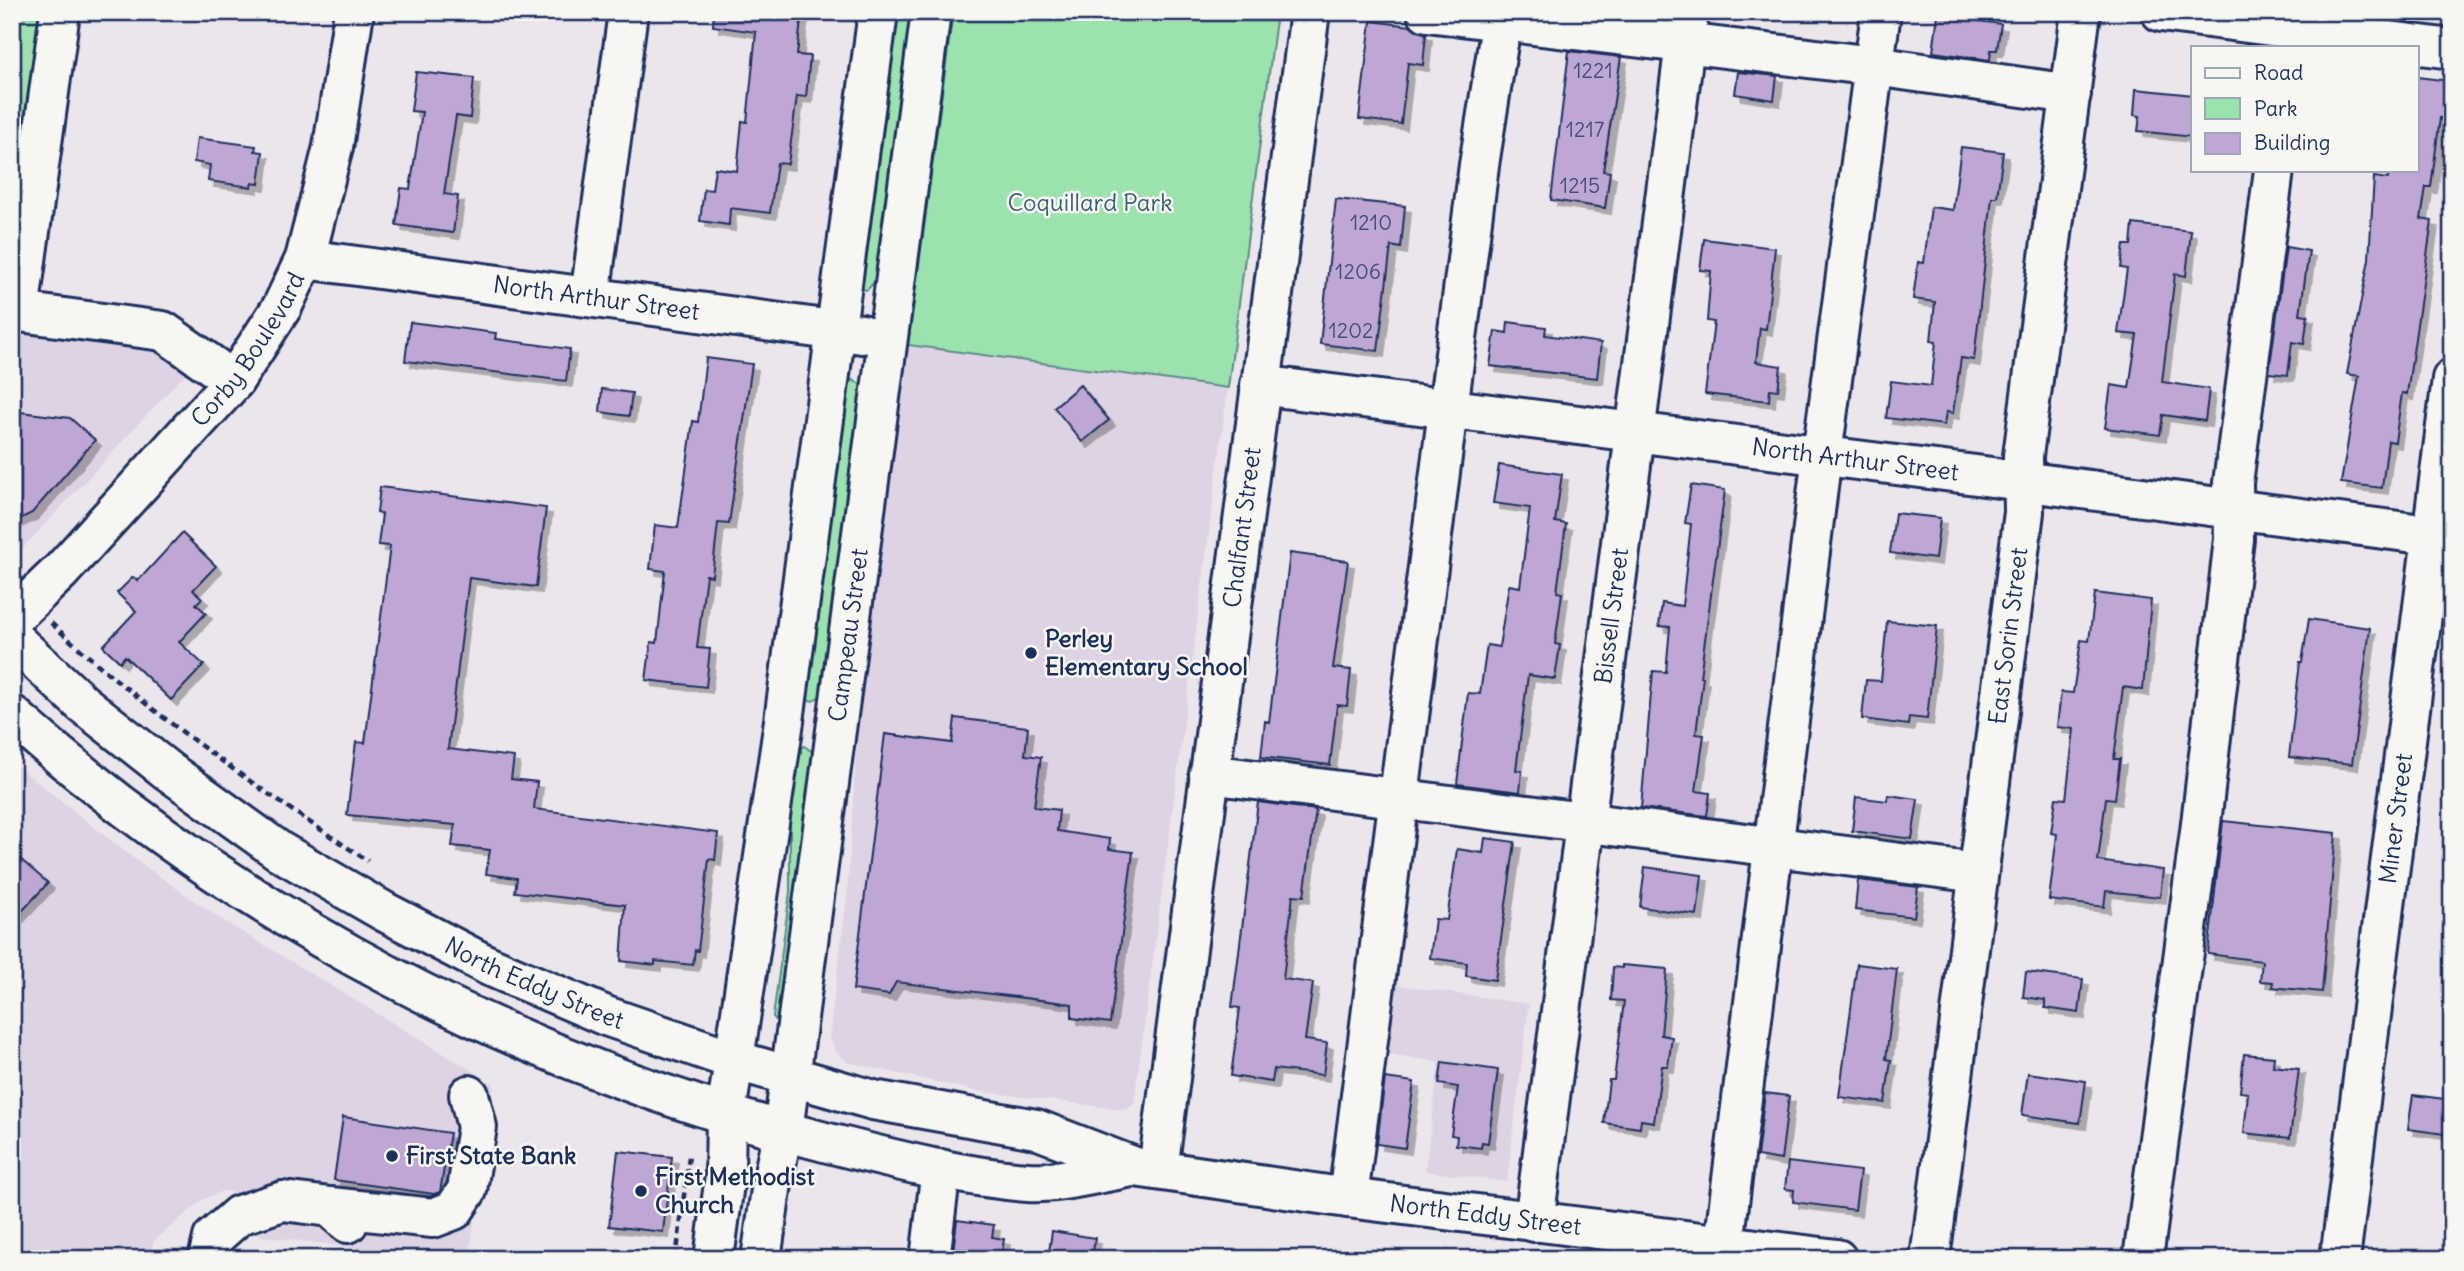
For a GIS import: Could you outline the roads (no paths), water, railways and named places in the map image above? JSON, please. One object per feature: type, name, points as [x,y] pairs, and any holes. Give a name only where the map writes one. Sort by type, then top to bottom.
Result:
[{"type":"street","points":[[60,12],[16,312],[163,331],[233,381]]},
{"type":"street","name":"Corby Boulevard","points":[[12,618],[61,571],[233,381],[282,307],[305,259],[332,147],[354,12]]},
{"type":"street","points":[[590,297],[628,12]]},
{"type":"street","name":"Campeau Street","points":[[714,1259],[725,1176],[726,1114],[786,708],[878,12]]},
{"type":"street","name":"Campeau Street","points":[[761,1259],[772,1182],[783,1131],[931,12]]},
{"type":"street","name":"Chalfant Street","points":[[1146,1168],[1209,774],[1310,12]]},
{"type":"street","points":[[1427,12],[1687,27],[1874,66],[2071,94]]},
{"type":"street","points":[[1724,1244],[1822,455],[1881,12]]},
{"type":"street","name":"East Sorin Street","points":[[1930,1259],[2024,512],[2024,456],[2081,12]]},
{"type":"street","points":[[2161,12],[2452,49]]},
{"type":"street","points":[[1348,1198],[1401,797],[1419,623],[1479,165],[1503,18]]},
{"type":"street","name":"Bissell Street","points":[[1534,1222],[1687,27]]},
{"type":"street","points":[[2143,1259],[2200,832],[2233,553],[2233,483],[2274,172]]},
{"type":"street","name":"North Arthur Street","points":[[305,259],[888,337]]},
{"type":"street","name":"Miner Street","points":[[2340,1259],[2441,537],[2452,379]]},
{"type":"street","name":"North Arthur Street","points":[[1260,385],[1822,455],[2441,537]]},
{"type":"street","name":"North Eddy Street","points":[[12,638],[83,705],[168,771],[279,851],[385,912],[487,965],[606,1016],[734,1060],[790,1078],[911,1108],[1036,1129],[1146,1168],[1348,1198],[1837,1259]]},
{"type":"street","name":"North Eddy Street","points":[[12,715],[139,821],[252,898],[362,961],[473,1019],[593,1069],[783,1131],[941,1169],[1031,1182],[1146,1168]]},
{"type":"street","points":[[1209,774],[1978,873]]},
{"type":"street","points":[[208,1259],[213,1238],[239,1215],[283,1200],[369,1204],[433,1219],[454,1210],[467,1191],[477,1127],[468,1095]]},
{"type":"street","points":[[930,1259],[941,1169]]},
{"type":"place","name":"Perley Elementary School","points":[[1031,653]]},
{"type":"place","name":"First State Bank","points":[[392,1156]]},
{"type":"place","name":"First Methodist Church","points":[[641,1191]]},
{"type":"park label","name":"Coquillard Park","points":[[1090,203]]}]
